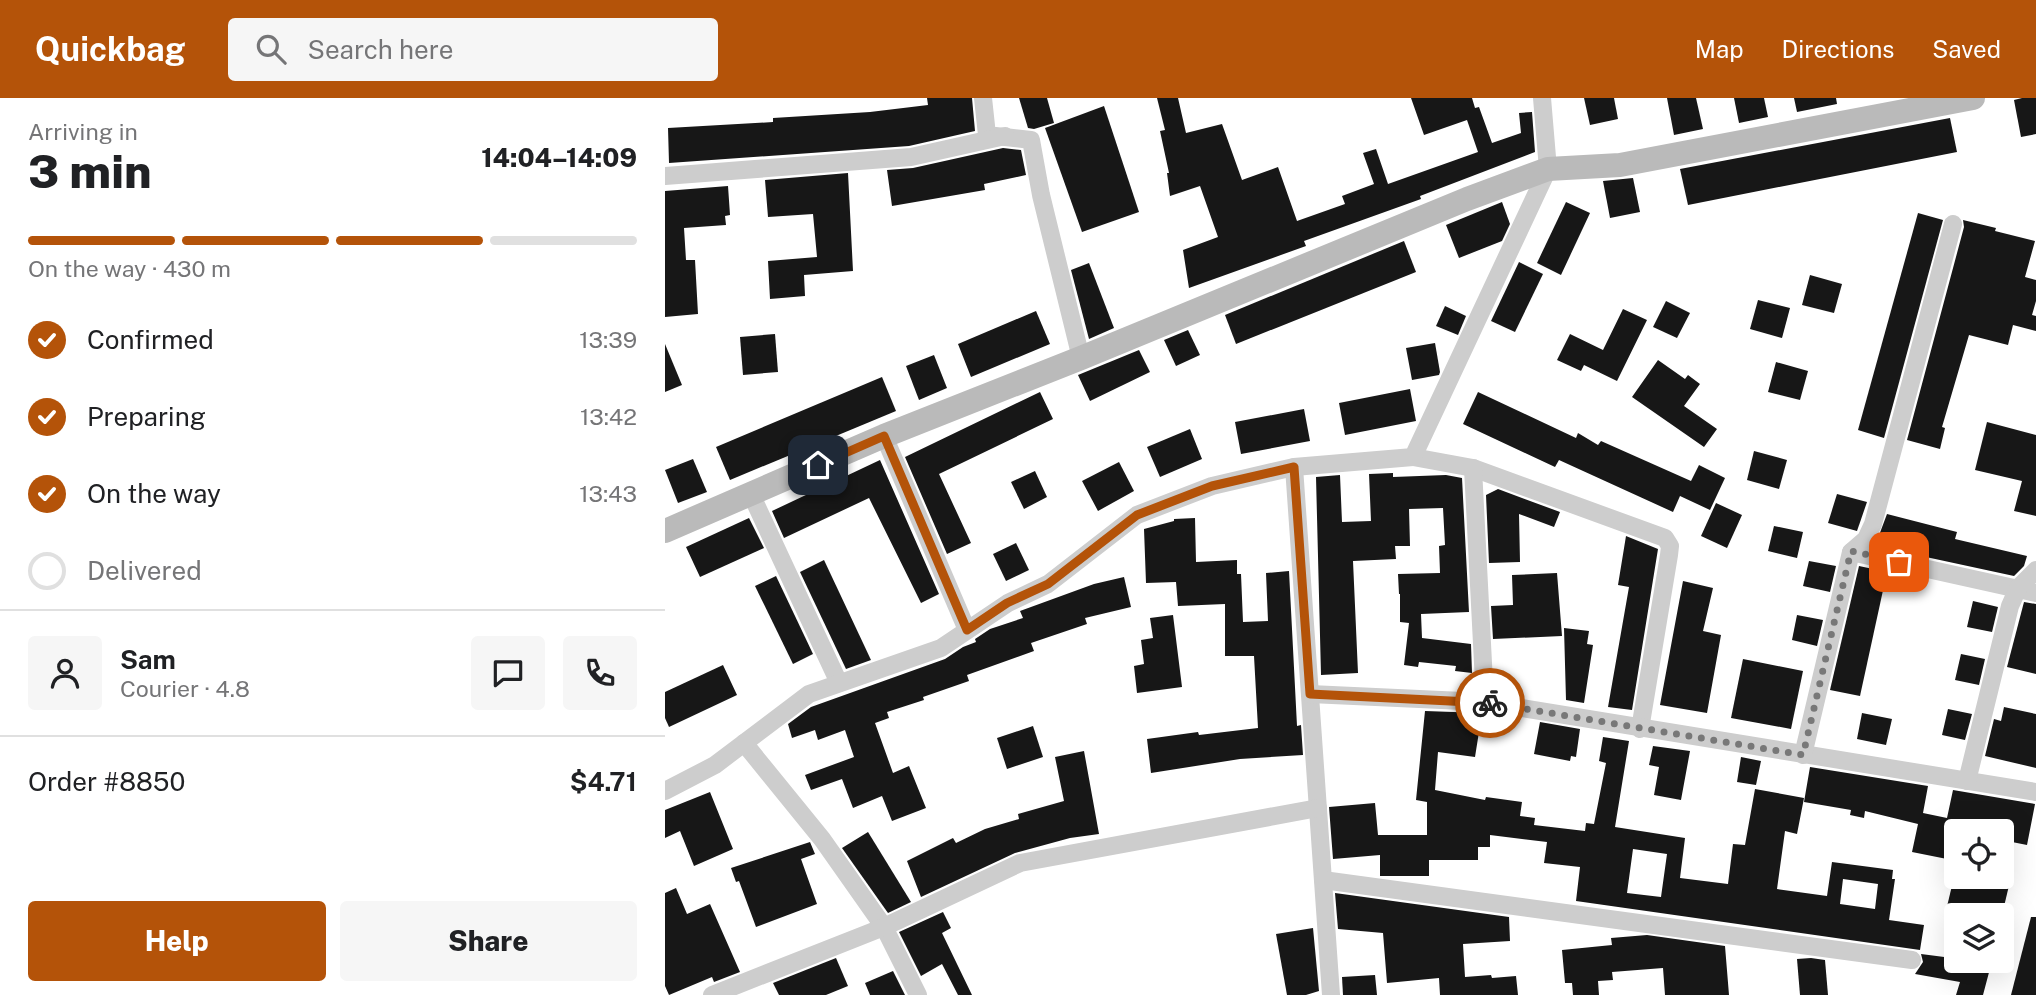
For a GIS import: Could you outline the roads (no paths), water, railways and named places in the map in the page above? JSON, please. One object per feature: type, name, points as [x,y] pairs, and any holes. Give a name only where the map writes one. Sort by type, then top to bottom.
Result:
[{"type":"street","points":[[983,98],[987,135],[1031,140],[1041,195],[1081,358]]},
{"type":"street","points":[[1413,457],[1548,169],[1542,98]]},
{"type":"street","points":[[665,531],[884,436],[1548,169],[1620,165],[1973,98]]},
{"type":"street","points":[[665,176],[911,156],[1005,136]]},
{"type":"street","points":[[1803,755],[1851,551],[1866,539],[1873,524],[1953,224]]},
{"type":"street","points":[[884,436],[967,630]]},
{"type":"street","points":[[665,791],[715,765],[809,694],[941,648],[1007,603],[1048,584],[1137,515],[1212,486],[1294,467],[1413,457],[1473,468],[1665,538],[1670,546],[1669,555],[1640,729]]},
{"type":"street","points":[[1294,467],[1331,995]]},
{"type":"street","points":[[1473,468],[1485,702]]},
{"type":"street","points":[[751,494],[839,683]]},
{"type":"street","points":[[1851,551],[2027,590]]},
{"type":"street","points":[[1967,781],[2010,606],[2027,590],[2036,570]]},
{"type":"street","points":[[1310,694],[1485,702],[2036,792]]},
{"type":"street","points":[[744,743],[822,839],[884,927],[918,995]]},
{"type":"street","points":[[712,995],[884,927],[1020,863],[1318,808]]},
{"type":"street","points":[[1323,880],[1912,960]]}]
